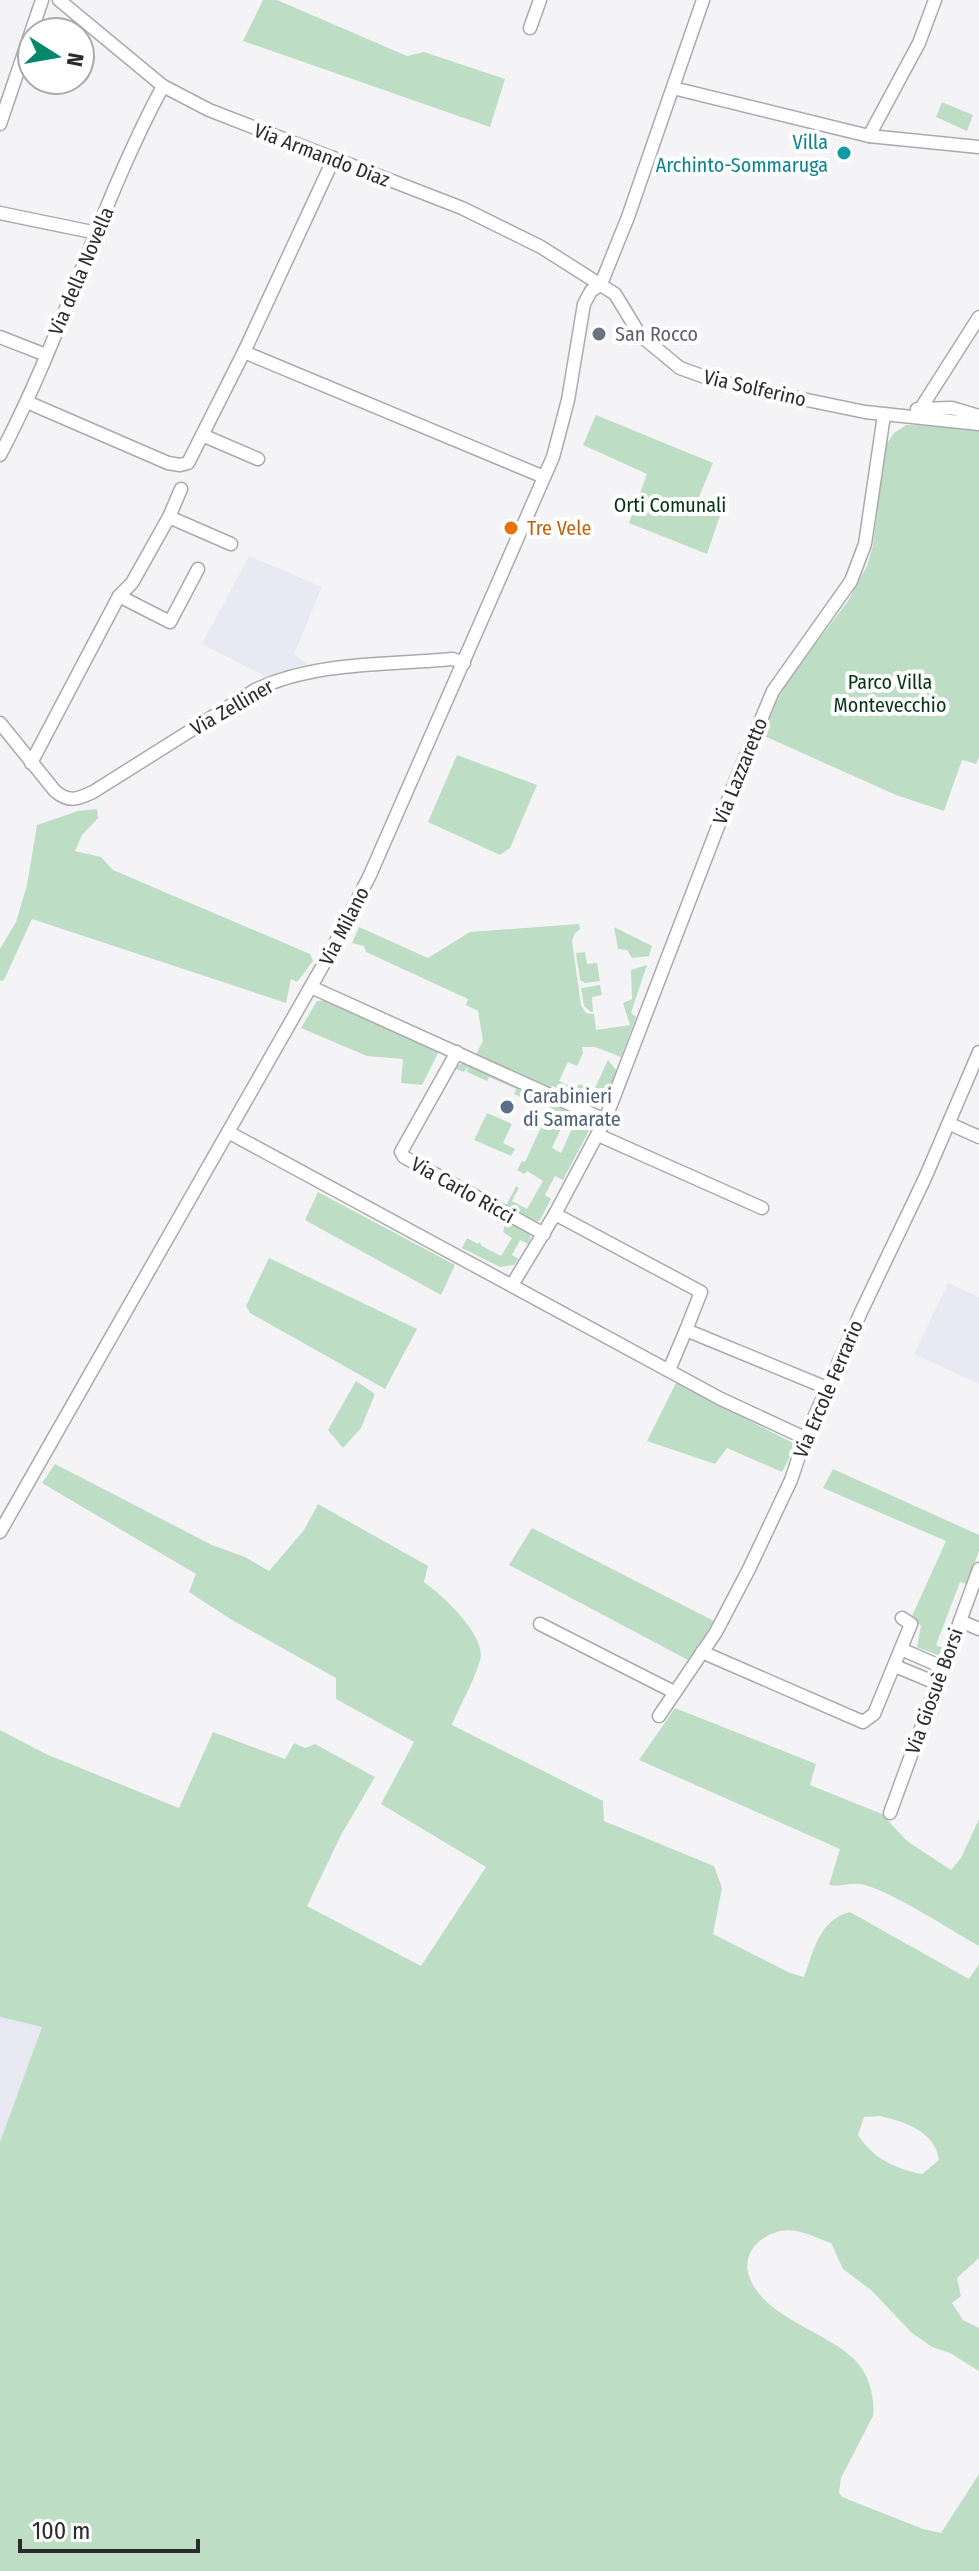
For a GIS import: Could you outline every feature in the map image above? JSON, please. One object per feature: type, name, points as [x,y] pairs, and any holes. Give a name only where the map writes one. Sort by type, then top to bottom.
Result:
[{"type":"street","points":[[0,124],[42,0]]},
{"type":"street","name":"Via Armando Diaz","points":[[59,0],[163,86],[241,124],[491,221],[601,284]]},
{"type":"street","points":[[530,28],[540,0]]},
{"type":"street","name":"Via Milano","points":[[0,1532],[311,987],[370,875],[544,477],[562,429],[584,304],[591,291],[601,284],[628,217],[703,0]]},
{"type":"street","points":[[869,136],[919,43],[935,0]]},
{"type":"street","name":"Via della Novella","points":[[0,455],[27,402],[97,233],[163,86]]},
{"type":"street","points":[[673,88],[869,136],[979,147]]},
{"type":"street","points":[[27,402],[168,463],[188,463],[244,352],[334,158]]},
{"type":"street","points":[[0,213],[97,233]]},
{"type":"street","name":"Via Solferino","points":[[601,284],[615,294],[640,335],[680,368],[716,381],[884,415],[921,408],[945,408],[979,416]]},
{"type":"street","points":[[921,408],[979,317]]},
{"type":"street","points":[[0,337],[46,355]]},
{"type":"street","points":[[244,352],[544,477]]},
{"type":"street","points":[[940,376],[939,392],[953,422]]},
{"type":"street","name":"Via Solferino","points":[[899,414],[979,424]]},
{"type":"street","name":"Via Lazzaretto","points":[[512,1285],[544,1234],[605,1120],[732,789],[773,691],[851,581],[859,563],[865,544],[884,415]]},
{"type":"street","points":[[202,435],[258,459]]},
{"type":"street","points":[[0,723],[31,763],[119,596],[132,583],[181,489]]},
{"type":"street","points":[[169,517],[231,544]]},
{"type":"street","points":[[119,596],[170,622],[198,569]]},
{"type":"street","name":"Via Zelliner","points":[[31,763],[64,798],[76,800],[255,690],[277,680],[301,673],[351,667],[453,659],[464,663]]},
{"type":"street","points":[[311,987],[605,1120]]},
{"type":"street","name":"Via Carlo Ricci","points":[[457,1052],[401,1152],[404,1157],[544,1234]]},
{"type":"street","name":"Via Ercole Ferrario","points":[[659,1716],[716,1632],[749,1569],[791,1480],[827,1388],[950,1124],[979,1052]]},
{"type":"street","points":[[950,1124],[979,1137]]},
{"type":"street","points":[[228,1132],[721,1399],[805,1438]]},
{"type":"street","points":[[598,1135],[762,1208]]},
{"type":"street","points":[[555,1214],[701,1292],[669,1370]]},
{"type":"street","points":[[686,1330],[827,1388]]},
{"type":"street","name":"Via Giosuè Borsi","points":[[890,1813],[979,1569]]},
{"type":"street","points":[[702,1652],[863,1722],[874,1714],[911,1624],[902,1618]]},
{"type":"street","points":[[960,1621],[979,1629]]},
{"type":"street","points":[[540,1624],[674,1692]]},
{"type":"street","points":[[901,1649],[942,1667]]},
{"type":"street","points":[[895,1666],[936,1683]]},
{"type":"shaded area","points":[[249,556],[322,587],[294,654],[307,664],[266,677],[202,644]]},
{"type":"shaded area","points":[[948,1283],[979,1297],[979,1384],[914,1354]]},
{"type":"shaded area","points":[[0,2017],[42,2027],[0,2142]]},
{"type":"green space","points":[[263,0],[277,0],[407,56],[424,52],[505,79],[490,127],[243,41]]},
{"type":"green space","points":[[942,102],[973,115],[967,131],[936,117]]},
{"type":"green space","name":"Orti Comunali","points":[[596,415],[713,463],[699,497],[723,507],[707,554],[629,523],[647,474],[583,445]]},
{"type":"green space","name":"Parco Villa Montevecchio","points":[[906,425],[979,431],[979,757],[976,764],[962,760],[944,811],[896,795],[762,735],[785,684],[848,601],[867,566],[873,546],[885,446],[894,433]]},
{"type":"green space","points":[[457,755],[537,785],[510,848],[500,855],[428,822]]},
{"type":"green space","points":[[97,809],[98,818],[82,835],[75,851],[101,857],[113,870],[310,954],[313,961],[297,982],[291,979],[286,1003],[32,919],[4,980],[0,981],[0,949],[16,922],[27,885],[37,825],[78,811]]},
{"type":"green space","points":[[579,924],[580,929],[572,941],[581,1005],[586,1013],[594,1014],[596,1030],[630,1025],[623,1003],[632,999],[631,970],[647,965],[631,1013],[636,1017],[621,1057],[595,1047],[582,1047],[583,1053],[577,1066],[568,1062],[559,1081],[576,1089],[579,1084],[594,1090],[608,1060],[617,1071],[604,1102],[599,1105],[552,1086],[549,1090],[475,1056],[483,1041],[478,1011],[466,1005],[468,999],[366,952],[364,946],[352,943],[359,927],[428,958],[470,932]]},
{"type":"green space","points":[[614,927],[652,946],[649,956],[632,958],[627,950],[618,949]]},
{"type":"green space","points":[[585,952],[587,964],[597,963],[600,981],[585,983],[580,980],[576,953]]},
{"type":"green space","points":[[600,985],[602,995],[592,997],[591,1012],[584,1006],[581,988]]},
{"type":"green space","points":[[327,1000],[439,1051],[422,1085],[401,1083],[403,1059],[367,1056],[301,1028],[317,1001]]},
{"type":"green space","points":[[464,1062],[542,1098],[541,1101],[532,1097],[530,1101],[514,1094],[516,1089],[489,1077],[487,1081],[467,1072],[468,1067],[464,1072],[454,1068]]},
{"type":"green space","points":[[552,1103],[591,1120],[592,1125],[563,1180],[555,1176],[545,1195],[551,1199],[536,1222],[506,1206],[516,1186],[519,1188],[512,1201],[527,1209],[543,1181],[527,1171],[524,1174],[517,1170],[522,1161],[525,1162]],"holes":[[[568,1113],[577,1117],[561,1153],[552,1148]]]},
{"type":"green space","points":[[487,1113],[512,1124],[503,1143],[515,1149],[511,1156],[474,1140]]},
{"type":"green space","points":[[318,1192],[455,1265],[441,1295],[305,1220]]},
{"type":"green space","points":[[506,1220],[527,1230],[531,1237],[528,1244],[520,1240],[512,1255],[519,1259],[514,1265],[500,1267],[462,1248],[467,1238],[501,1256],[512,1238],[503,1232]]},
{"type":"green space","points":[[269,1258],[417,1329],[385,1389],[250,1313],[246,1306]]},
{"type":"green space","points":[[356,1381],[375,1394],[361,1428],[343,1448],[328,1430]]},
{"type":"green space","points":[[676,1383],[793,1443],[793,1451],[782,1472],[727,1448],[715,1464],[647,1441]]},
{"type":"green space","points":[[55,1464],[269,1571],[304,1530],[318,1504],[428,1566],[424,1582],[450,1604],[475,1635],[480,1662],[452,1725],[603,1801],[604,1821],[714,1866],[722,1888],[713,1934],[804,1977],[824,1929],[850,1912],[969,1979],[979,1964],[979,2258],[957,2278],[961,2296],[952,2303],[963,2320],[979,2328],[979,2371],[912,2333],[871,2290],[843,2269],[831,2243],[800,2232],[778,2232],[754,2246],[747,2263],[754,2287],[765,2300],[779,2312],[843,2350],[860,2366],[867,2379],[872,2394],[873,2416],[841,2478],[839,2493],[842,2497],[941,2533],[979,2474],[979,2571],[0,2571],[0,2142],[42,2027],[0,2017],[0,1730],[46,1754],[179,1808],[213,1732],[285,1759],[294,1743],[305,1748],[315,1744],[375,1777],[341,1835],[307,1906],[421,1966],[486,1867],[381,1804],[414,1742],[336,1699],[336,1678],[232,1620],[189,1592],[196,1574],[42,1483]],"holes":[[[880,2116],[917,2129],[932,2142],[939,2160],[922,2174],[894,2166],[878,2156],[858,2135],[864,2117]]]},
{"type":"green space","points":[[833,1469],[979,1535],[979,1551],[967,1584],[960,1582],[936,1645],[943,1648],[940,1656],[917,1647],[921,1626],[912,1616],[946,1541],[823,1488]]},
{"type":"green space","points":[[532,1528],[714,1621],[688,1660],[509,1565]]},
{"type":"green space","points":[[675,1708],[816,1764],[810,1785],[882,1814],[907,1841],[951,1870],[961,1858],[979,1819],[979,1946],[902,1901],[871,1887],[860,1884],[829,1885],[840,1849],[639,1760]]},
{"type":"place","name":"Villa Archinto-Sommaruga","points":[[844,153]]},
{"type":"place","name":"San Rocco","points":[[599,334]]},
{"type":"place","name":"Tre Vele","points":[[511,528]]},
{"type":"place","name":"Carabinieri di Samarate","points":[[507,1107]]}]
